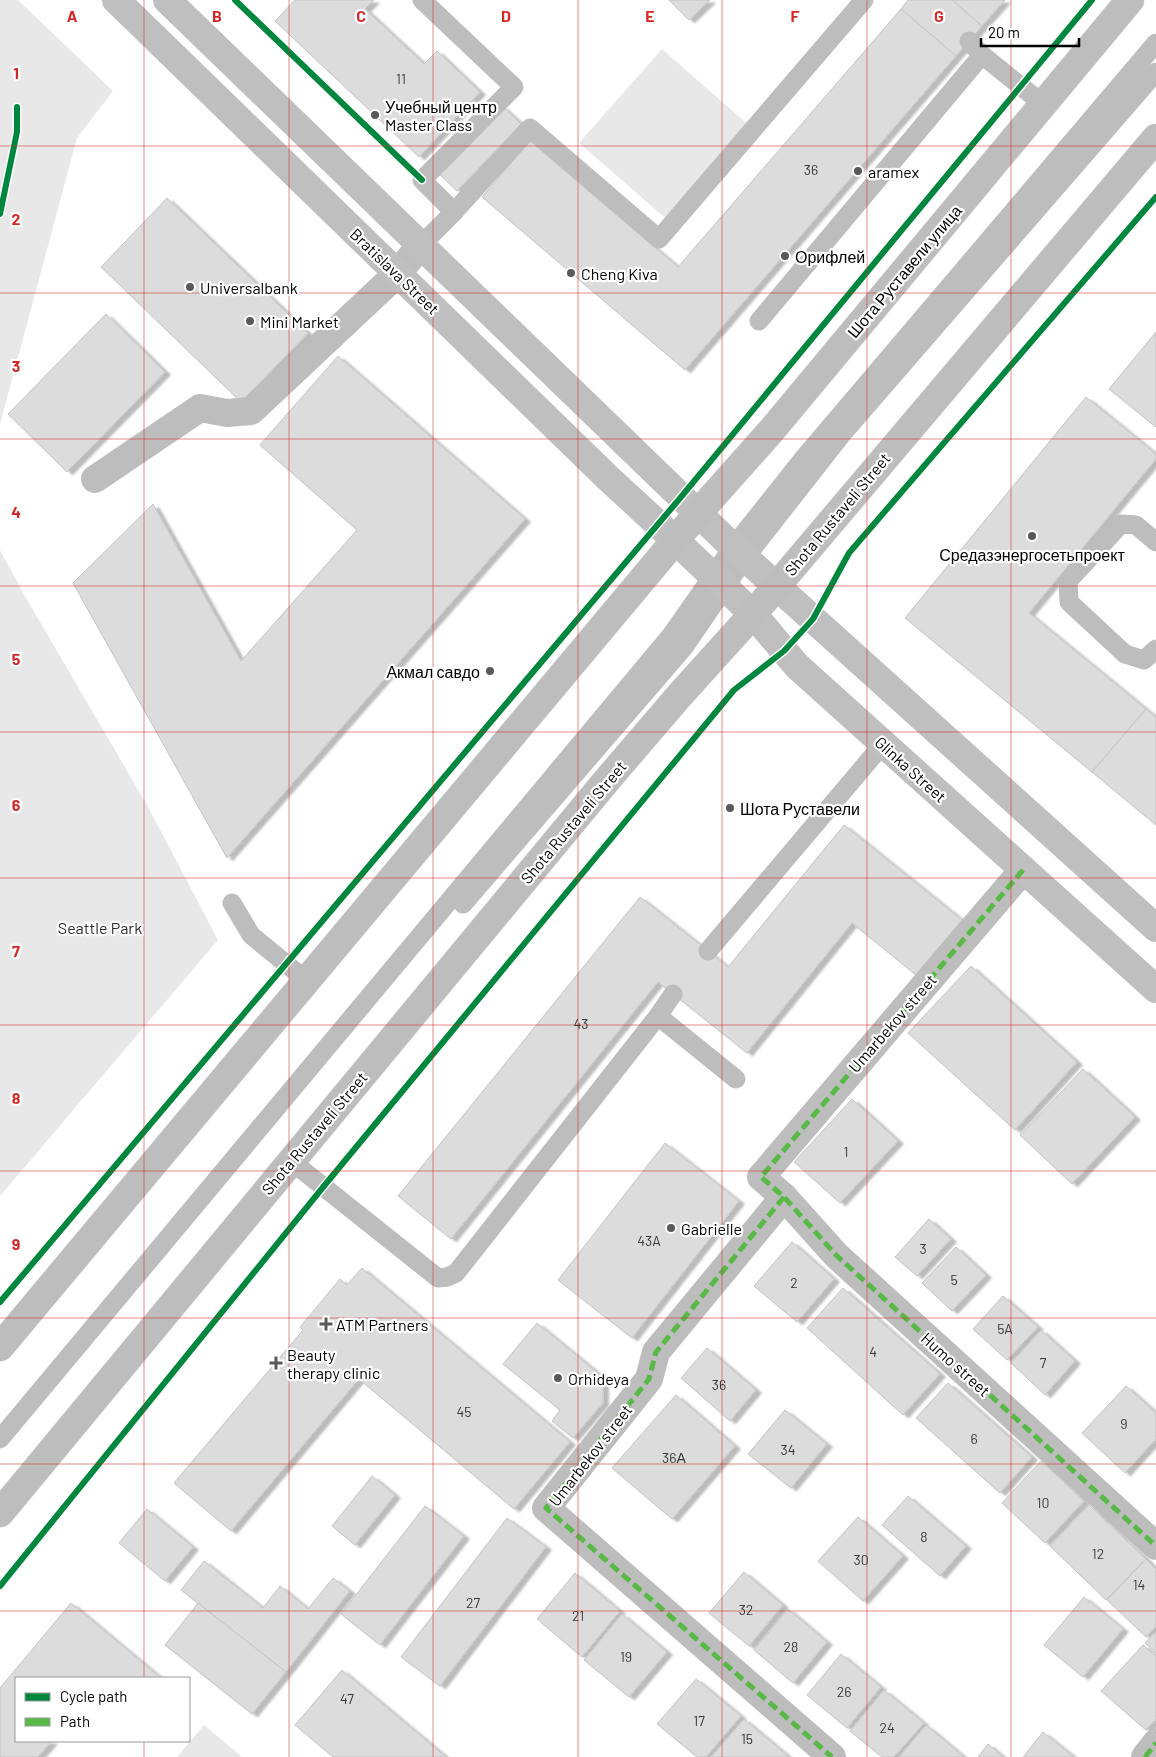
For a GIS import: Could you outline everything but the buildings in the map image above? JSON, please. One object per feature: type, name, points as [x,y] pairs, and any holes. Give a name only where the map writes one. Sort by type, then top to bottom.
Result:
[{"type":"main road","name":"Bratislava Street","points":[[116,0],[608,478],[676,540]]},
{"type":"main road","points":[[167,0],[739,552],[1156,928]]},
{"type":"main road","name":"Шота Руставели улица","points":[[676,540],[771,431],[1130,0]]},
{"type":"main road","name":"Shota Rustaveli Street","points":[[0,1514],[678,696],[777,586],[1156,138]]},
{"type":"main road","points":[[94,479],[200,408],[227,413],[251,412],[397,274],[420,246]]},
{"type":"main road","points":[[0,1347],[676,540]]},
{"type":"main road","name":"Glinka Street","points":[[676,540],[753,614],[797,666],[1156,989]]},
{"type":"main road","name":"Umarbekov street","points":[[761,1177],[1023,870]]},
{"type":"main road","name":"Humo street","points":[[761,1177],[784,1197],[836,1255],[1156,1546]]},
{"type":"main road","name":"Umarbekov street","points":[[784,1197],[656,1352],[650,1379],[546,1508],[832,1757]]},
{"type":"main road","points":[[1145,1757],[1156,1743]]},
{"type":"lane","points":[[422,0],[514,87],[422,180],[454,212]]},
{"type":"lane","points":[[420,246],[454,212],[530,128],[659,238],[864,0]]},
{"type":"lane","points":[[969,41],[982,55],[1042,104]]},
{"type":"lane","points":[[0,1439],[718,581],[803,459],[1156,43]]},
{"type":"lane","points":[[759,321],[982,55]]},
{"type":"lane","points":[[739,552],[1156,72]]},
{"type":"lane","points":[[1156,542],[1136,525],[1122,524],[1068,581],[1069,602],[1125,654],[1144,660],[1156,648]]},
{"type":"lane","points":[[0,1454],[332,1057],[685,646],[718,581]]},
{"type":"lane","points":[[708,951],[883,744]]},
{"type":"lane","points":[[232,903],[251,935],[307,981]]},
{"type":"lane","points":[[291,1161],[438,1278],[447,1277],[456,1273],[658,1016],[673,994]]},
{"type":"lane","points":[[658,1016],[736,1079]]},
{"type":"green space","points":[[0,0],[18,0],[113,91],[77,138],[0,424]]},
{"type":"green space","points":[[662,49],[752,128],[670,222],[579,143]]},
{"type":"green space","name":"Seattle Park","points":[[0,550],[147,805],[218,940],[0,1196]]},
{"type":"green space","points":[[204,1725],[242,1757],[177,1757]]},
{"type":"marked path","points":[[1023,870],[761,1177],[784,1197],[836,1255],[1156,1546]]},
{"type":"marked path","points":[[784,1197],[656,1352],[649,1379],[546,1508],[832,1757]]},
{"type":"marked path","points":[[1145,1757],[1156,1743]]},
{"type":"cycle path","points":[[235,0],[422,180]]},
{"type":"cycle path","points":[[0,1302],[681,497],[1092,0]]},
{"type":"cycle path","points":[[0,214],[17,132],[17,107]]},
{"type":"cycle path","points":[[0,1586],[324,1186],[734,690],[784,651],[813,619],[849,553],[1156,197]]},
{"type":"place","name":"Учебный центр Master Class","points":[[375,115]]},
{"type":"place","name":"aramex","points":[[858,171]]},
{"type":"place","name":"Орифлей","points":[[785,256]]},
{"type":"place","name":"Cheng Kiva","points":[[571,273]]},
{"type":"place","name":"Universalbank","points":[[190,287]]},
{"type":"place","name":"Mini Market","points":[[250,321]]},
{"type":"place","name":"Средазэнергосетьпроект","points":[[1032,536]]},
{"type":"place","name":"Акмал савдо","points":[[490,671]]},
{"type":"place","name":"Шота Руставели","points":[[730,808]]},
{"type":"place","name":"Gabrielle","points":[[671,1228]]},
{"type":"place","name":"ATM Partners","points":[[326,1324]]},
{"type":"place","name":"Beauty therapy clinic","points":[[276,1363]]},
{"type":"place","name":"Orhideya","points":[[558,1378]]}]
